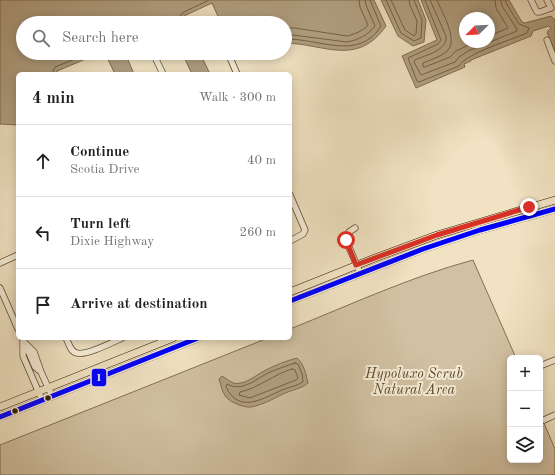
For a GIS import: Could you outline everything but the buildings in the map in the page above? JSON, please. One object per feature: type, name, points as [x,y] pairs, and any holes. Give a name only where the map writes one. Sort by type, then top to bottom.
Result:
[{"type":"main road","points":[[292,291],[356,265],[460,227],[555,200]]},
{"type":"main road","points":[[292,300],[402,257],[463,236],[555,209]]},
{"type":"main road","points":[[460,227],[463,236]]},
{"type":"main road","points":[[0,407],[168,340]]},
{"type":"main road","points":[[0,417],[193,340]]},
{"type":"street","points":[[531,0],[537,12],[553,9],[548,0]]},
{"type":"street","points":[[546,40],[555,60]]},
{"type":"street","points":[[156,60],[161,72]]},
{"type":"street","points":[[231,60],[236,72]]},
{"type":"street","points":[[292,200],[305,230],[303,234],[292,239]]},
{"type":"street","points":[[355,228],[349,232],[346,240],[360,273]]},
{"type":"street","points":[[0,263],[16,256]]},
{"type":"street","points":[[0,288],[16,324]]},
{"type":"street","points":[[23,340],[23,356],[32,362],[41,372],[52,396]]},
{"type":"street","points":[[23,340],[34,352],[32,362],[42,400]]},
{"type":"street","points":[[67,340],[72,350],[76,354],[83,354],[117,340]]},
{"type":"street","points":[[543,365],[555,360]]},
{"type":"street","points":[[544,420],[555,416]]},
{"type":"green space","name":"Hypoluxo Scrub Natural Area","points":[[473,260],[515,355],[507,355],[507,463],[543,463],[543,421],[555,449],[555,475],[0,475],[0,445],[263,340],[292,340],[292,328],[426,275]]},
{"type":"water","points":[[0,0],[374,0],[386,26],[375,39],[364,46],[352,50],[340,50],[292,43],[292,16],[218,16],[212,3],[184,16],[16,16],[16,60],[83,60],[57,72],[16,72],[16,125],[0,124]]},
{"type":"water","points":[[381,0],[418,0],[426,20],[424,42],[413,46],[398,36]]},
{"type":"water","points":[[421,0],[509,0],[522,22],[525,23],[551,16],[555,20],[555,51],[547,32],[551,28],[549,26],[533,31],[531,36],[471,60],[464,64],[465,67],[416,88],[402,56],[437,40]]},
{"type":"water","points":[[108,60],[128,60],[133,72],[114,72]]},
{"type":"water","points":[[185,60],[203,60],[209,72],[191,72]]},
{"type":"water","points":[[297,358],[303,366],[308,383],[302,387],[251,407],[241,406],[226,397],[219,379],[222,376],[237,384],[250,380],[272,367]]},
{"type":"transit line","name":"1","points":[[292,300],[423,249],[480,230],[555,209]]},
{"type":"transit line","name":"1","points":[[0,417],[193,340]]},
{"type":"route","points":[[346,240],[356,265],[437,235],[529,207]]}]
